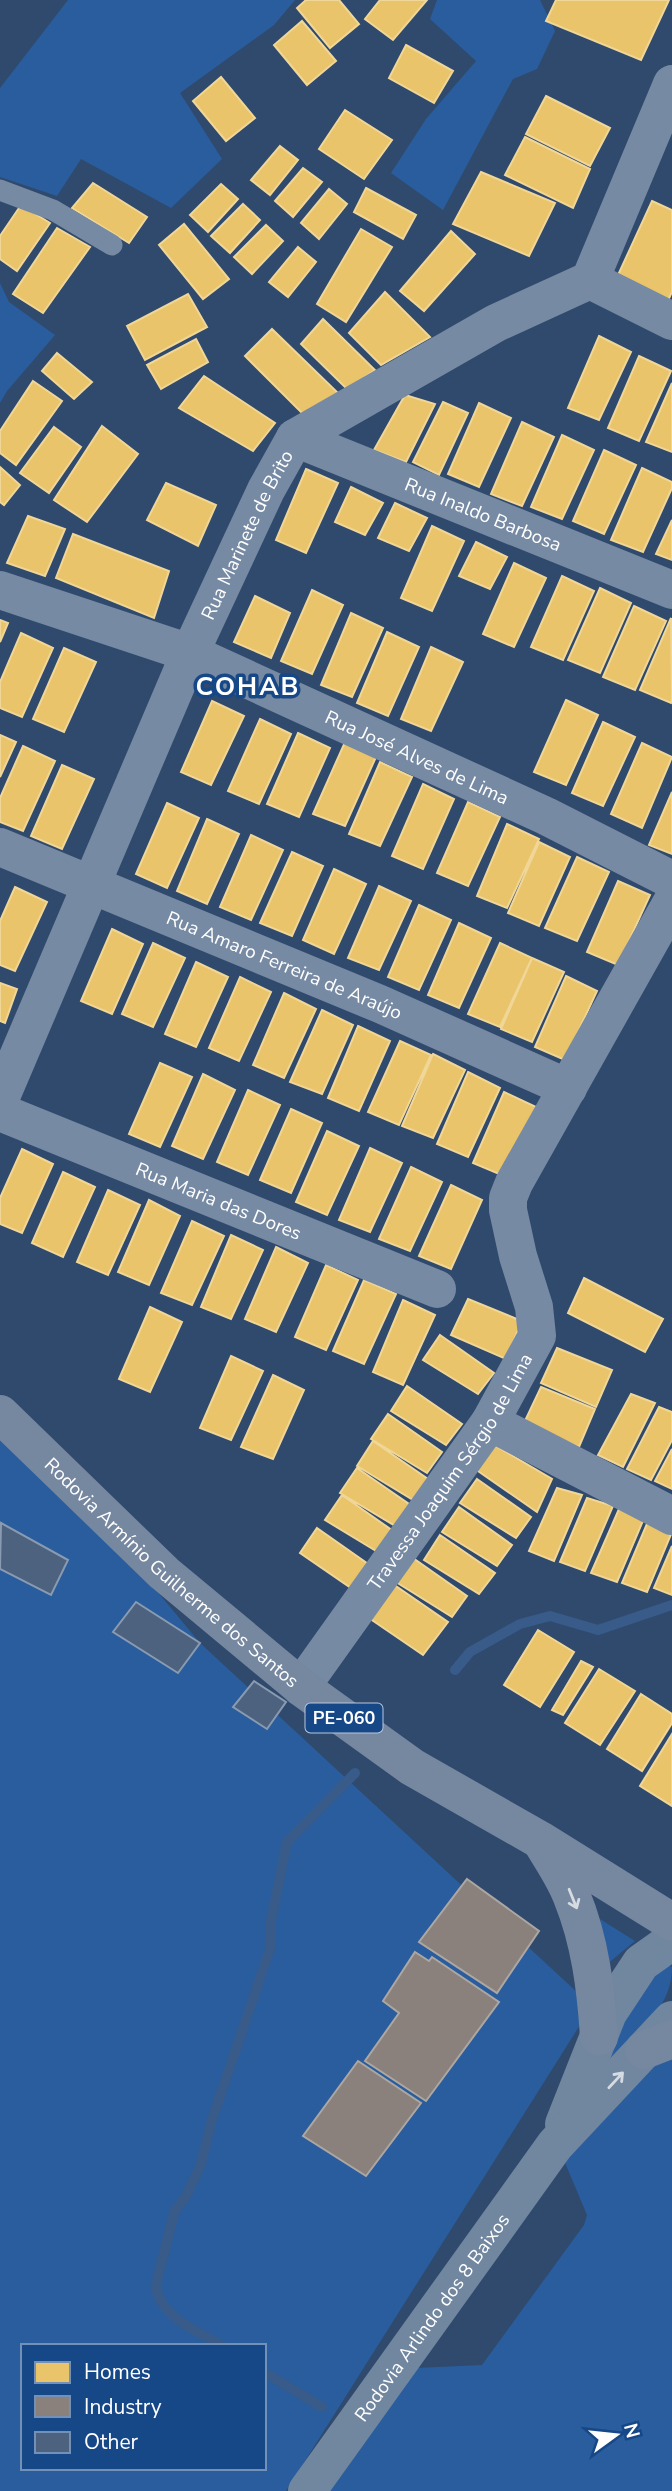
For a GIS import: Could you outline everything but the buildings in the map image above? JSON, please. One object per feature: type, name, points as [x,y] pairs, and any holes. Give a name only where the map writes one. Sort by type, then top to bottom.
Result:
[{"type":"main road","name":"Rodovia Armínio Guilherme dos Santos","points":[[0,1414],[164,1573],[301,1687],[412,1767],[540,1840],[672,1922]]},
{"type":"main road","points":[[540,1840],[572,1895],[581,1922],[597,1997],[599,2037]]},
{"type":"main road","name":"Rodovia Arlindo dos 8 Baixos","points":[[555,2145],[608,2013],[634,1971],[652,1954],[672,1941]]},
{"type":"main road","name":"Rodovia Arlindo dos 8 Baixos","points":[[307,2491],[555,2145],[658,2045],[672,2020]]},
{"type":"street","points":[[672,84],[590,280],[672,321]]},
{"type":"street","name":"Rua Marinete de Brito","points":[[0,1099],[190,653],[266,490],[295,438],[496,323],[590,280]]},
{"type":"street","name":"Rua Inaldo Barbosa","points":[[295,438],[672,590]]},
{"type":"street","name":"Rua José Alves de Lima","points":[[0,590],[190,653],[546,816],[672,880]]},
{"type":"street","name":"Rua Amaro Ferreira de Araújo","points":[[0,847],[380,1004],[568,1088]]},
{"type":"street","name":"Travessa Joaquim Sérgio de Lima","points":[[301,1687],[490,1422],[537,1335],[534,1307],[518,1256],[508,1198],[672,902]]},
{"type":"street","name":"Rua Maria das Dores","points":[[0,1112],[437,1289]]},
{"type":"street","points":[[490,1422],[672,1516]]},
{"type":"lane","points":[[0,190],[53,210],[112,245]]},
{"type":"shaded area","points":[[68,0],[295,0],[274,25],[180,93],[222,159],[171,208],[81,159],[57,196],[0,177],[0,88]]},
{"type":"shaded area","points":[[437,0],[540,0],[555,31],[537,69],[513,79],[443,210],[391,173],[426,119],[476,61],[430,19]]},
{"type":"shaded area","points":[[0,283],[9,302],[55,335],[7,391],[0,403]]},
{"type":"shaded area","points":[[0,1402],[200,1643],[592,2006],[286,2491],[0,2491]]},
{"type":"shaded area","points":[[600,1919],[635,1941],[606,1965]]},
{"type":"shaded area","points":[[669,1965],[672,1967],[671,1981],[660,2007],[644,2030],[615,2061],[602,2051],[643,1986]]},
{"type":"shaded area","points":[[672,2052],[672,2491],[330,2491],[416,2368],[482,2365],[584,2225],[587,2215],[563,2158],[649,2069]]},
{"type":"waterway","points":[[455,1670],[470,1652],[520,1624],[550,1616],[598,1630],[672,1605]]},
{"type":"waterway","points":[[219,2344],[171,2314],[158,2295],[156,2284],[175,2210],[185,2198],[200,2167],[212,2120],[271,1946],[271,1921],[287,1842],[355,1773]]},
{"type":"waterway","points":[[266,2373],[322,2407]]},
{"type":"district","name":"COHAB","points":[[248,686]]}]
